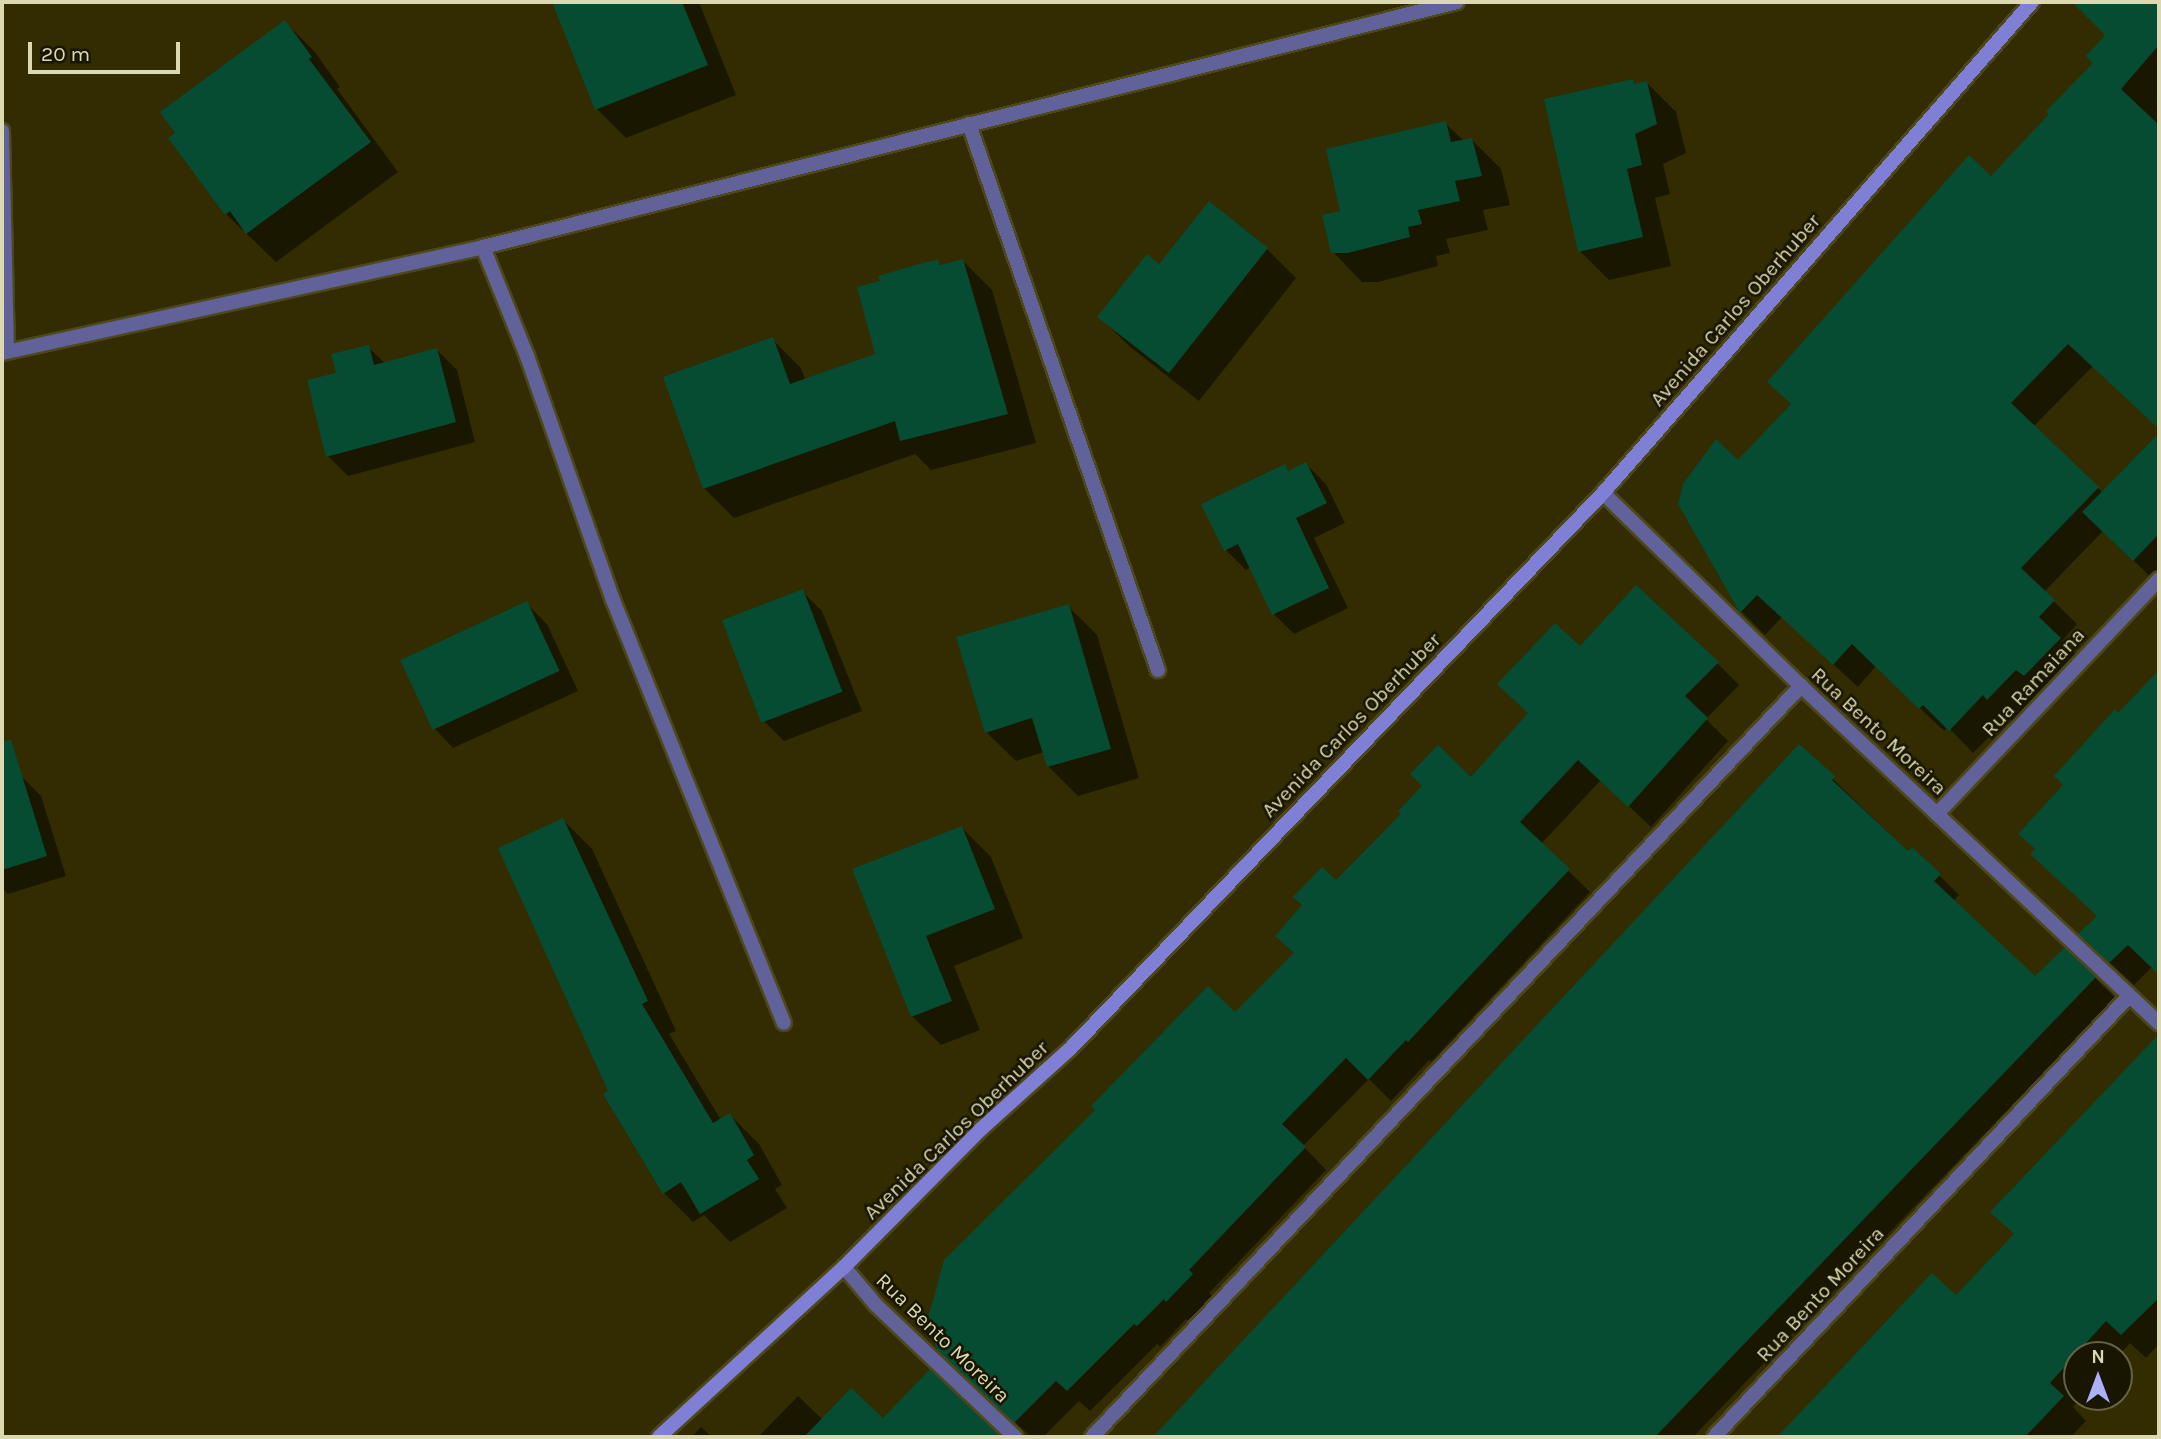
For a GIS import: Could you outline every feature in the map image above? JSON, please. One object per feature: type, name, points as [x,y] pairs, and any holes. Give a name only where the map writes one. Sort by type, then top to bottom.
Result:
[{"type":"main road","name":"Avenida Carlos Oberhuber","points":[[659,1437],[844,1267],[981,1129],[1070,1049],[1603,493],[2032,2]]},
{"type":"street","points":[[2,131],[4,352],[483,247],[1457,2]]},
{"type":"street","points":[[969,124],[1158,670]]},
{"type":"street","points":[[483,247],[527,356],[613,600],[784,1023]]},
{"type":"street","name":"Rua Bento Moreira","points":[[1603,493],[1801,685],[2159,1023]]},
{"type":"street","name":"Rua Ramaiana","points":[[1937,814],[2159,579]]},
{"type":"street","points":[[1092,1437],[1801,685]]},
{"type":"street","name":"Rua Bento Moreira","points":[[1714,1437],[2129,996]]},
{"type":"street","name":"Rua Bento Moreira","points":[[844,1267],[876,1305],[1015,1437]]},
{"type":"building","points":[[552,2],[682,2],[708,65],[595,110]]},
{"type":"building","points":[[2072,2],[2159,2],[2159,45],[2121,89],[2159,125],[2159,429],[2068,344],[2011,403],[2099,487],[2021,568],[2055,600],[2039,617],[2061,638],[2024,676],[2016,670],[1987,700],[1983,695],[1949,731],[1923,705],[1919,709],[1852,644],[1833,665],[1757,595],[1740,613],[1678,504],[1683,484],[1716,439],[1738,460],[1791,404],[1767,382],[1969,155],[1991,176],[2049,114],[2046,111],[2093,63],[2086,56],[2105,35]]},
{"type":"building","points":[[285,20],[312,57],[309,59],[371,142],[246,234],[230,211],[225,215],[168,138],[175,133],[160,112]]},
{"type":"building","points":[[1633,79],[1634,84],[1647,81],[1657,124],[1635,134],[1642,165],[1627,169],[1643,237],[1578,252],[1544,99]]},
{"type":"building","points":[[1446,121],[1451,142],[1472,138],[1482,176],[1455,181],[1460,201],[1418,210],[1422,224],[1408,227],[1410,237],[1348,253],[1331,253],[1322,215],[1340,211],[1326,149]]},
{"type":"building","points":[[1209,201],[1268,248],[1169,373],[1097,317],[1147,254],[1159,264]]},
{"type":"building","points":[[963,259],[1008,414],[900,441],[895,421],[703,489],[663,377],[773,337],[790,384],[875,354],[857,287],[880,281],[878,276],[926,262],[938,260],[940,265]]},
{"type":"building","points":[[369,345],[374,365],[437,348],[456,422],[326,457],[307,380],[336,373],[331,354]]},
{"type":"building","points":[[2159,433],[2159,534],[2133,561],[2082,512]]},
{"type":"building","points":[[1306,462],[1327,503],[1296,518],[1329,588],[1272,615],[1238,544],[1224,551],[1201,504],[1285,464],[1288,471]]},
{"type":"building","points":[[1636,585],[1719,662],[1685,696],[1708,718],[1628,807],[1578,760],[1520,822],[1570,869],[1408,1042],[1406,1040],[1368,1080],[1346,1058],[1282,1124],[1306,1147],[1189,1270],[1193,1274],[1166,1302],[1164,1299],[1137,1326],[1134,1324],[1067,1391],[1056,1381],[1014,1423],[937,1350],[928,1318],[944,1260],[1095,1110],[1091,1106],[1208,986],[1235,1012],[1294,953],[1275,936],[1302,905],[1293,897],[1322,867],[1336,880],[1401,814],[1398,811],[1422,786],[1410,774],[1438,745],[1471,777],[1528,713],[1497,684],[1555,623],[1580,646]]},
{"type":"building","points":[[803,589],[842,692],[761,723],[722,620]]},
{"type":"building","points":[[527,601],[560,671],[433,730],[400,660]]},
{"type":"building","points":[[1069,604],[1111,749],[1047,767],[1032,718],[985,733],[956,637]]},
{"type":"building","points":[[2159,670],[2159,975],[2128,945],[2109,963],[2078,934],[2097,916],[2030,854],[2035,849],[2018,834],[2063,785],[2054,776],[2115,709],[2118,713]]},
{"type":"building","points":[[11,740],[47,856],[2,870],[2,741]]},
{"type":"building","points":[[1799,744],[1835,776],[1832,780],[1908,851],[1912,847],[1941,874],[1934,881],[2035,976],[2065,947],[2096,977],[1655,1437],[1153,1437]]},
{"type":"building","points":[[563,818],[648,1001],[642,1004],[713,1123],[730,1113],[754,1155],[747,1160],[759,1179],[700,1214],[681,1182],[663,1194],[603,1094],[608,1091],[498,848]]},
{"type":"building","points":[[962,826],[995,909],[926,936],[952,1001],[911,1017],[852,869]]},
{"type":"building","points":[[2159,1034],[2159,1298],[2121,1335],[2106,1321],[2088,1341],[2063,1341],[2063,1369],[2050,1383],[2063,1397],[2025,1437],[1777,1437],[1932,1273],[1956,1295],[2014,1234],[1990,1212]]},
{"type":"building","points":[[930,1369],[1001,1437],[804,1437],[851,1388],[883,1418]]}]
